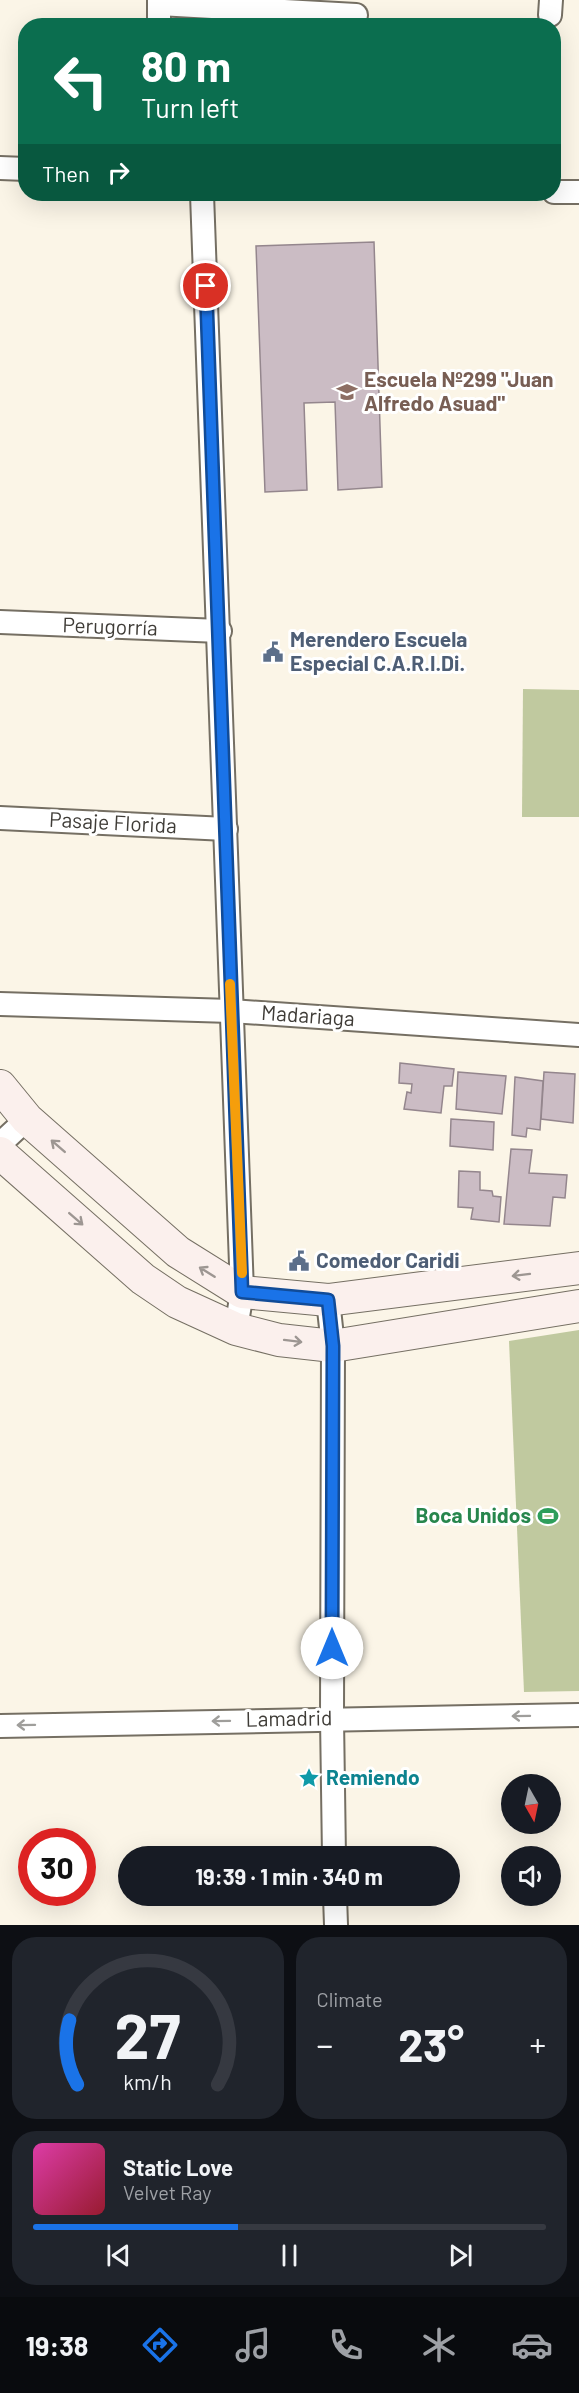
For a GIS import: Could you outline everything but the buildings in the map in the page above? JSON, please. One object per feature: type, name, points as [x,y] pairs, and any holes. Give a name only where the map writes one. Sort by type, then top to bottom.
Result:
[{"type":"main road","points":[[0,1086],[27,1119],[178,1252],[242,1292],[328,1300],[579,1268]]},
{"type":"main road","points":[[0,1153],[143,1279],[177,1302],[236,1329],[279,1340],[333,1346],[579,1306]]},
{"type":"street","points":[[159,10],[356,14]]},
{"type":"street","points":[[0,168],[18,169]]},
{"type":"street","points":[[561,192],[579,192]]},
{"type":"street","points":[[202,201],[220,631],[242,1292],[236,1329]]},
{"type":"street","name":"Perugorría","points":[[0,622],[220,631]]},
{"type":"street","name":"Pasaje Florida","points":[[0,818],[226,829]]},
{"type":"street","name":"Madariaga","points":[[0,1004],[231,1011],[579,1035]]},
{"type":"street","points":[[0,1144],[27,1119]]},
{"type":"street","points":[[328,1300],[333,1346],[334,1846]]},
{"type":"street","name":"Lamadrid","points":[[0,1726],[579,1715]]},
{"type":"street","points":[[335,1906],[336,1925]]},
{"type":"green space","points":[[523,689],[579,690],[579,817],[522,817]]},
{"type":"green space","name":"Boca Unidos","points":[[579,1330],[579,1691],[524,1692],[509,1341]]},
{"type":"slow traffic","points":[[230,984],[242,1273]]},
{"type":"place","name":"Escuela Nº299 \"Juan Alfredo Asuad\"","points":[[347,392]]},
{"type":"place","name":"Merendero Escuela Especial C.A.R.I.Di.","points":[[273,652]]},
{"type":"place","name":"Comedor Caridi","points":[[299,1261]]},
{"type":"place","name":"Boca Unidos","points":[[548,1516]]},
{"type":"place","name":"Remiendo","points":[[309,1778]]},
{"type":"route","points":[[206,286],[242,1292],[328,1300],[333,1346],[332,1648]]}]
